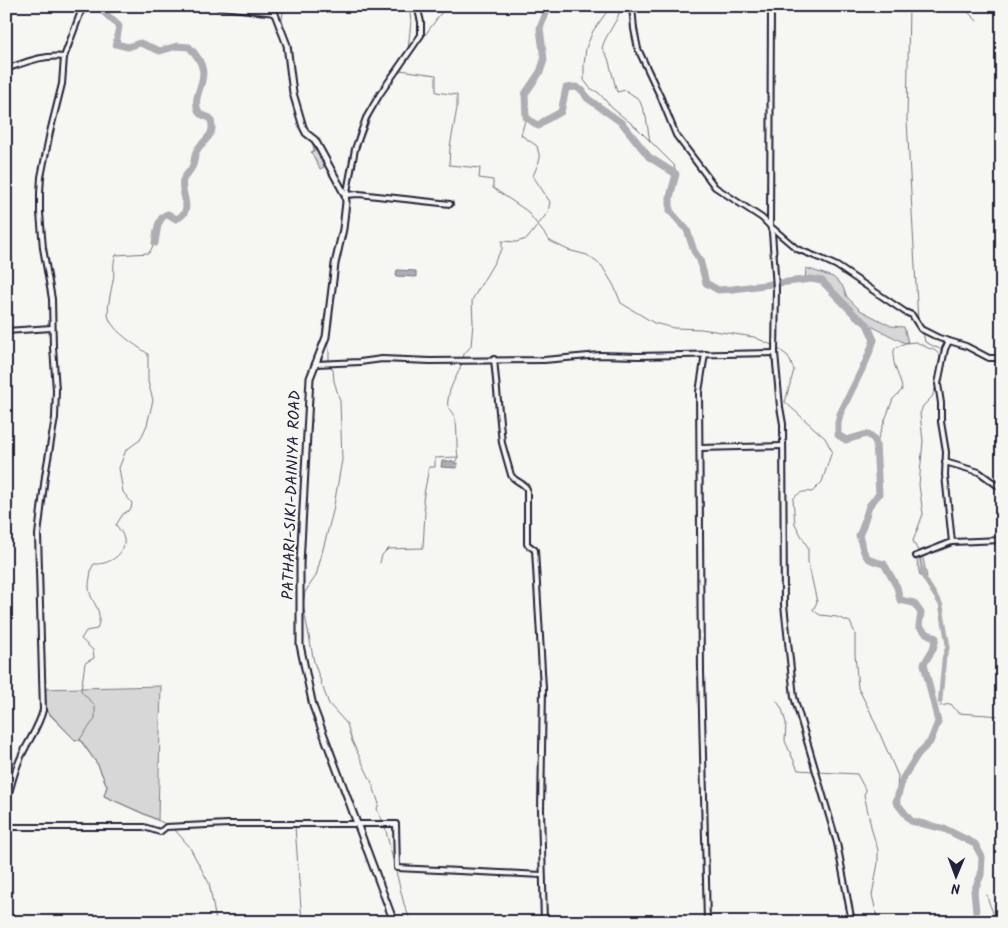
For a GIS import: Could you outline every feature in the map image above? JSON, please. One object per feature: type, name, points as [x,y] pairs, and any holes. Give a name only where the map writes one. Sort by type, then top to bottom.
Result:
[{"type":"main road","points":[[218,6],[255,8],[271,12],[278,18],[287,45],[293,93],[303,127],[308,136],[315,140],[345,195]]},
{"type":"main road","name":"PATHARI-SIKI-DAINIYA ROAD","points":[[345,195],[343,229],[334,264],[326,337],[310,378],[300,564],[300,645],[313,706],[394,922]]},
{"type":"street","points":[[6,803],[19,760],[40,722],[43,710],[38,534],[55,418],[56,390],[52,299],[44,257],[40,193],[41,177],[50,132],[62,84],[64,57],[83,6]]},
{"type":"street","points":[[345,195],[355,149],[366,118],[380,94],[421,35],[418,6]]},
{"type":"street","points":[[632,6],[638,49],[676,135],[715,188],[758,215],[797,250],[822,258],[837,266],[912,315],[921,329],[966,346],[989,358],[1002,358]]},
{"type":"street","points":[[771,6],[770,226],[776,278],[775,353],[783,424],[784,605],[794,697],[837,843],[852,922]]},
{"type":"street","points":[[6,69],[34,59],[64,57]]},
{"type":"street","points":[[345,195],[351,194],[450,204]]},
{"type":"street","points":[[6,330],[52,328]]},
{"type":"street","points":[[949,341],[945,349],[938,384],[946,452],[945,475],[952,542]]},
{"type":"street","points":[[316,364],[382,359],[430,361],[544,360],[600,355],[775,353]]},
{"type":"street","points":[[705,354],[699,392],[701,671],[707,922]]},
{"type":"street","points":[[494,360],[502,444],[513,479],[524,484],[527,489],[527,544],[535,550],[537,562],[536,588],[543,688],[541,810],[544,922]]},
{"type":"street","points":[[700,448],[783,446]]},
{"type":"street","points":[[945,462],[980,472],[1002,489]]},
{"type":"street","points":[[916,556],[952,542],[1002,540]]},
{"type":"street","points":[[6,827],[144,828],[160,832],[166,827],[219,825],[396,824],[397,868],[542,875]]},
{"type":"shaded area","points":[[316,150],[324,167],[320,169],[311,152]]},
{"type":"shaded area","points":[[806,268],[833,277],[842,285],[847,297],[860,310],[891,326],[904,327],[908,342],[905,343],[867,324],[855,315],[822,281],[805,280]]},
{"type":"shaded area","points":[[397,270],[416,271],[416,277],[396,276]]},
{"type":"shaded area","points":[[442,461],[452,461],[458,464],[457,468],[441,467]]},
{"type":"shaded area","points":[[922,554],[927,577],[920,576],[916,556]]},
{"type":"shaded area","points":[[161,686],[158,820],[104,796],[107,786],[98,765],[80,740],[75,740],[43,708],[42,689]]},
{"type":"waterway","points":[[97,6],[119,26],[116,44],[128,47],[140,43],[160,51],[177,46],[189,47],[198,58],[202,68],[203,76],[197,98],[197,106],[200,114],[210,118],[212,130],[208,138],[198,148],[193,165],[183,180],[182,185],[186,201],[185,211],[182,216],[176,219],[168,214],[162,218],[158,226],[155,243]]},
{"type":"waterway","points":[[284,6],[282,19],[284,29]]},
{"type":"waterway","points":[[408,50],[411,21],[409,6]]},
{"type":"waterway","points":[[444,6],[400,70],[436,75],[436,92],[457,95],[449,165],[480,168],[479,178],[493,180],[493,188],[527,211],[550,241],[568,250],[587,255],[602,266],[614,286],[621,303],[654,323],[674,328],[701,329],[754,337],[774,346]]},
{"type":"waterway","points":[[517,6],[545,13]]},
{"type":"waterway","points":[[549,6],[540,28],[544,60],[540,72],[525,94],[526,117],[538,126],[561,112],[566,88],[576,87],[583,91],[587,98],[622,123],[649,157],[676,174],[670,197],[670,211],[687,230],[694,251],[700,260],[706,283],[718,290],[811,279],[822,281],[855,315],[867,324],[874,340],[867,359],[840,414],[838,423],[838,435],[846,440],[867,434],[874,439],[876,444],[879,494],[869,506],[859,535],[864,552],[868,558],[884,564],[897,587],[900,600],[914,603],[921,613],[919,626],[926,633],[936,638],[933,649],[924,664],[938,722],[930,742],[918,754],[903,778],[896,802],[911,821],[945,829],[975,844],[982,857],[981,875],[974,891],[977,922]]},
{"type":"waterway","points":[[611,6],[593,31],[586,48],[584,80],[590,88],[599,93],[612,108],[637,128],[674,165],[676,173]]},
{"type":"waterway","points":[[621,6],[618,17],[602,48],[608,58],[617,92],[625,90],[639,99],[646,117],[650,142]]},
{"type":"waterway","points":[[909,6],[907,120],[918,322]]},
{"type":"waterway","points":[[967,6],[968,12],[977,21]]},
{"type":"waterway","points":[[290,47],[292,63]]},
{"type":"waterway","points":[[393,78],[400,70]]},
{"type":"waterway","points":[[294,84],[296,95]]},
{"type":"waterway","points":[[379,99],[385,89]]},
{"type":"waterway","points":[[350,191],[355,158],[375,106]]},
{"type":"waterway","points":[[463,359],[464,354],[471,346],[472,300],[502,249],[502,241],[516,242],[527,239],[548,212],[550,202],[533,176],[540,159],[537,146],[521,135],[526,117]]},
{"type":"waterway","points":[[304,120],[309,133]]},
{"type":"waterway","points":[[313,142],[314,151]]},
{"type":"waterway","points":[[348,204],[349,197]]},
{"type":"waterway","points":[[336,277],[347,217]]},
{"type":"waterway","points":[[154,244],[149,253],[116,255],[114,262],[114,278],[108,309],[109,319],[117,331],[148,354],[148,382],[153,400],[147,425],[140,440],[126,450],[119,468],[123,492],[132,503],[131,509],[123,514],[116,525],[122,533],[124,545],[115,558],[105,563],[94,564],[91,569],[90,592],[98,611],[99,622],[97,629],[86,631],[81,639],[93,650],[94,658],[85,663],[81,691],[95,706],[95,719],[80,739],[98,765],[107,786],[104,796],[168,825]]},
{"type":"waterway","points":[[923,332],[925,342],[944,351]]},
{"type":"waterway","points":[[906,343],[916,342],[930,349],[932,348],[941,356]]},
{"type":"waterway","points":[[326,343],[329,349],[329,361]]},
{"type":"waterway","points":[[876,444],[893,399],[902,390],[893,359],[895,348],[905,343]]},
{"type":"waterway","points":[[777,348],[788,356],[794,370],[785,402],[825,438],[832,451],[822,482],[812,492],[801,492],[793,499],[795,524],[808,548],[808,562],[817,602],[813,610],[820,615],[837,617],[850,622],[855,633],[858,688],[898,776],[896,802]]},
{"type":"waterway","points":[[455,462],[458,457],[456,422],[448,403],[450,390],[462,363]]},
{"type":"waterway","points":[[322,685],[314,662],[303,605],[305,592],[316,576],[333,511],[342,460],[340,401],[333,370],[330,365]]},
{"type":"waterway","points":[[922,569],[919,553],[913,541],[923,514],[919,485],[923,441],[920,414],[923,406],[932,397],[937,384]]},
{"type":"waterway","points":[[380,563],[382,555],[388,549],[423,548],[425,512],[423,500],[429,467],[435,467],[435,458],[458,457]]},
{"type":"waterway","points":[[922,569],[923,576],[941,605],[948,646],[944,658],[940,702]]},
{"type":"waterway","points":[[323,688],[329,704],[347,724],[352,741],[372,783],[379,804],[377,809],[383,822]]},
{"type":"waterway","points":[[777,701],[782,709],[786,723],[785,741],[798,770],[814,771]]},
{"type":"waterway","points":[[940,706],[951,704],[958,713],[1002,716]]},
{"type":"waterway","points":[[46,710],[75,740],[79,740]]},
{"type":"waterway","points":[[818,772],[857,774],[866,791],[864,794],[878,850],[878,863],[872,895],[878,920],[881,922]]},
{"type":"waterway","points":[[224,826],[233,826]]},
{"type":"waterway","points":[[279,826],[295,826],[302,922]]},
{"type":"waterway","points":[[385,827],[404,904],[411,922]]},
{"type":"waterway","points":[[174,829],[178,828]]},
{"type":"waterway","points":[[175,830],[189,846],[209,883],[217,922]]},
{"type":"waterway","points":[[987,895],[994,916],[990,922]]}]
